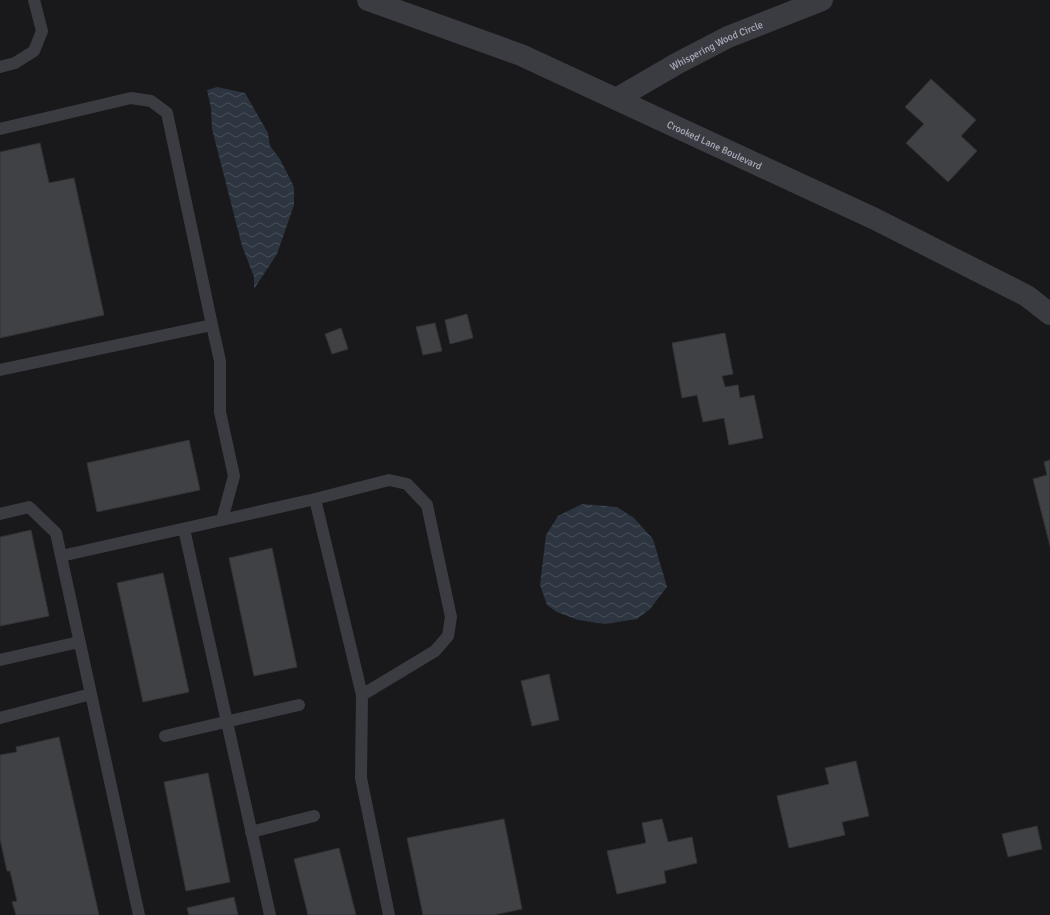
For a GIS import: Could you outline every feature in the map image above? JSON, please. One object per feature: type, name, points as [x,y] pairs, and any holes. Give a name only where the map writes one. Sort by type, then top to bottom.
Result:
[{"type":"street","name":"Crooked Lane Boulevard","points":[[368,0],[521,54],[875,219],[1027,296],[1050,314]]},
{"type":"street","name":"Whispering Wood Circle","points":[[616,99],[678,63],[728,37],[822,0]]},
{"type":"lane","points":[[0,67],[15,63],[34,51],[42,31],[34,0]]},
{"type":"lane","points":[[0,129],[131,98],[151,101],[167,112],[220,361],[220,412],[234,476],[222,520]]},
{"type":"lane","points":[[0,370],[212,325]]},
{"type":"lane","points":[[61,556],[316,499],[389,480],[407,484],[427,505],[451,617],[448,636],[435,650],[362,696]]},
{"type":"lane","points":[[316,499],[362,696],[361,778],[389,915]]},
{"type":"lane","points":[[0,514],[29,507],[56,533],[139,915]]},
{"type":"lane","points":[[184,529],[270,915]]},
{"type":"lane","points":[[0,660],[80,642]]},
{"type":"lane","points":[[0,718],[91,694]]},
{"type":"lane","points":[[165,736],[299,705]]},
{"type":"lane","points":[[251,832],[314,816]]},
{"type":"water","points":[[217,87],[245,93],[268,133],[270,146],[280,159],[294,187],[294,205],[277,254],[254,289],[254,277],[242,246],[212,129],[211,108],[207,90]]},
{"type":"water","points":[[582,504],[617,507],[634,518],[653,539],[667,587],[650,609],[637,619],[605,624],[578,620],[557,612],[547,605],[540,585],[546,535],[558,516]]},
{"type":"building","points":[[931,79],[976,120],[961,136],[977,151],[948,182],[906,143],[924,124],[905,107]]},
{"type":"building","points":[[40,143],[49,183],[74,178],[104,315],[0,338],[0,152]]},
{"type":"building","points":[[467,314],[473,338],[450,344],[445,320]]},
{"type":"building","points":[[435,323],[442,351],[423,355],[416,327]]},
{"type":"building","points":[[341,328],[348,349],[332,354],[325,334]]},
{"type":"building","points":[[725,333],[733,374],[722,376],[725,387],[738,385],[740,398],[754,395],[763,438],[729,445],[724,418],[703,422],[697,395],[682,398],[672,343]]},
{"type":"building","points":[[189,440],[200,490],[97,512],[87,463]]},
{"type":"building","points":[[1050,460],[1050,546],[1033,479],[1047,475],[1044,462]]},
{"type":"building","points":[[31,530],[49,616],[0,626],[0,537]]},
{"type":"building","points":[[272,548],[297,667],[254,676],[229,558]]},
{"type":"building","points":[[163,573],[189,692],[143,702],[117,583]]},
{"type":"building","points":[[549,674],[559,720],[532,726],[521,681]]},
{"type":"building","points":[[59,737],[99,915],[16,915],[12,902],[17,901],[10,871],[7,871],[0,839],[0,755],[17,752],[16,747]]},
{"type":"building","points":[[856,761],[869,816],[842,822],[845,835],[789,848],[777,796],[829,784],[825,768]]},
{"type":"building","points":[[208,773],[230,882],[186,891],[164,782]]},
{"type":"building","points":[[504,819],[522,909],[494,915],[423,915],[407,838]]},
{"type":"building","points":[[662,819],[668,842],[692,837],[697,863],[664,871],[666,883],[617,894],[607,851],[646,843],[642,823]]},
{"type":"building","points":[[1037,826],[1042,849],[1008,857],[1002,834]]},
{"type":"building","points":[[339,848],[356,915],[308,915],[294,859]]},
{"type":"building","points":[[234,897],[238,915],[189,915],[187,908]]}]
